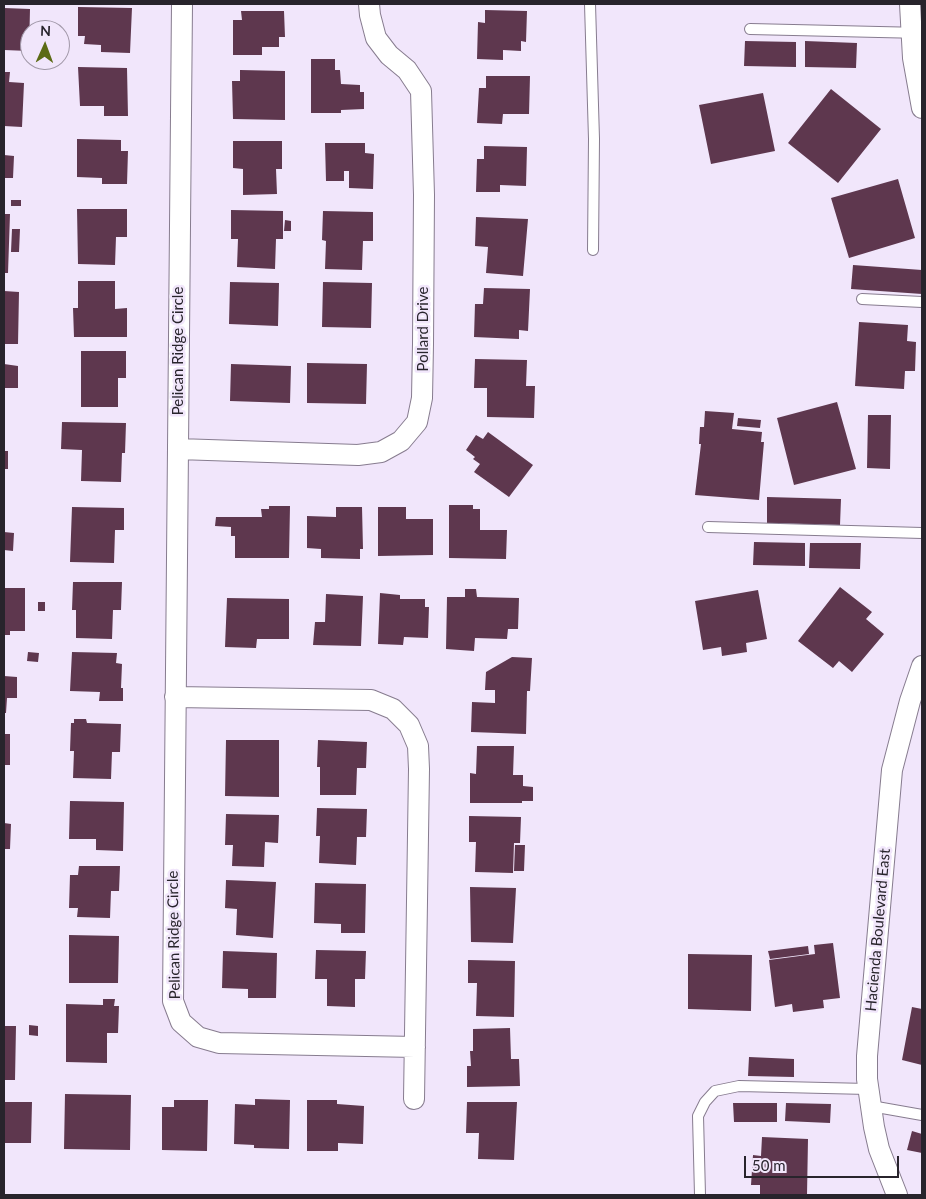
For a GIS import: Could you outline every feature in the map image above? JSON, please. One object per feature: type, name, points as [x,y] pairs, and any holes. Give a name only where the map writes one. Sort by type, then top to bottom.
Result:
[{"type":"street","name":"Pelican Ridge Circle","points":[[182,4],[173,1001],[182,1022],[198,1037],[219,1043],[415,1047]]},
{"type":"street","name":"Pollard Drive","points":[[178,449],[358,455],[380,452],[401,441],[417,422],[422,398],[423,371],[424,195],[421,91],[408,70],[389,55],[376,38],[369,4]]},
{"type":"street","points":[[910,4],[917,33],[912,58],[922,108]]},
{"type":"street","name":"Hacienda Boulevard East","points":[[897,1195],[879,1149],[870,1098],[867,1056],[892,770],[910,701],[922,666]]},
{"type":"street","points":[[175,697],[371,700],[394,709],[409,725],[418,746],[419,769],[414,1098]]},
{"type":"lane","points":[[590,4],[594,139],[593,250]]},
{"type":"lane","points":[[750,29],[917,33]]},
{"type":"lane","points":[[862,299],[922,302]]},
{"type":"lane","points":[[708,527],[922,533]]},
{"type":"lane","points":[[700,1195],[698,1116],[705,1102],[715,1090],[740,1086],[870,1098],[922,1116]]},
{"type":"building","points":[[78,7],[132,8],[130,53],[101,52],[101,45],[84,44],[85,36],[78,36]]},
{"type":"building","points":[[4,8],[30,9],[30,20],[20,20],[20,51],[4,50]]},
{"type":"building","points":[[485,10],[527,11],[526,42],[521,41],[521,51],[503,50],[503,60],[477,59],[478,22],[485,23]]},
{"type":"building","points":[[241,11],[284,11],[285,37],[279,37],[279,47],[262,47],[262,55],[233,55],[233,20],[242,20]]},
{"type":"building","points":[[745,41],[796,42],[796,67],[744,66]]},
{"type":"building","points":[[805,41],[857,43],[856,68],[805,67]]},
{"type":"building","points":[[311,59],[335,59],[335,70],[340,70],[341,84],[360,85],[360,92],[364,92],[364,109],[341,110],[341,113],[311,113]]},
{"type":"building","points":[[78,67],[127,68],[128,116],[104,116],[104,106],[80,106]]},
{"type":"building","points":[[240,70],[285,71],[285,120],[233,119],[232,81],[240,81]]},
{"type":"building","points":[[4,72],[10,72],[9,82],[24,83],[22,127],[4,126]]},
{"type":"building","points":[[486,76],[530,76],[529,114],[503,114],[502,124],[477,123],[479,88],[486,88]]},
{"type":"building","points":[[831,89],[881,129],[838,183],[788,143]]},
{"type":"building","points":[[763,93],[775,151],[711,164],[699,105]]},
{"type":"building","points":[[77,139],[121,140],[121,151],[128,151],[127,184],[102,184],[102,178],[77,177]]},
{"type":"building","points":[[233,141],[282,141],[282,169],[276,169],[277,194],[243,195],[243,169],[233,168]]},
{"type":"building","points":[[325,143],[365,143],[365,153],[374,154],[373,189],[349,188],[349,171],[344,171],[344,181],[326,181]]},
{"type":"building","points":[[484,146],[527,147],[526,186],[500,185],[500,192],[476,192],[477,159],[484,159]]},
{"type":"building","points":[[4,155],[14,156],[13,178],[4,178]]},
{"type":"building","points":[[898,179],[915,238],[849,258],[831,198]]},
{"type":"building","points":[[11,200],[21,200],[21,206],[11,206]]},
{"type":"building","points":[[77,209],[127,209],[127,237],[116,237],[115,265],[78,264]]},
{"type":"building","points":[[231,210],[283,211],[283,239],[276,239],[275,269],[237,267],[238,239],[231,239]]},
{"type":"building","points":[[323,211],[373,212],[373,241],[363,241],[362,270],[325,269],[326,241],[322,240]]},
{"type":"building","points":[[4,214],[10,214],[8,273],[4,273]]},
{"type":"building","points":[[476,217],[528,219],[523,276],[486,273],[488,247],[475,246]]},
{"type":"building","points":[[285,220],[291,221],[291,231],[284,231]]},
{"type":"building","points":[[12,229],[20,229],[19,252],[11,252]]},
{"type":"building","points":[[853,265],[922,270],[922,294],[851,289]]},
{"type":"building","points":[[78,281],[115,281],[115,309],[127,308],[127,337],[74,337],[73,308],[78,308]]},
{"type":"building","points":[[230,282],[279,283],[278,326],[229,324]]},
{"type":"building","points":[[323,282],[372,283],[371,328],[322,327]]},
{"type":"building","points":[[484,288],[530,289],[528,331],[519,330],[519,339],[474,337],[475,304],[483,304]]},
{"type":"building","points":[[4,291],[19,292],[18,344],[4,344]]},
{"type":"building","points":[[859,322],[908,325],[907,341],[916,342],[915,371],[905,371],[904,389],[855,386]]},
{"type":"building","points":[[81,351],[126,351],[126,378],[118,378],[118,407],[81,407]]},
{"type":"building","points":[[475,359],[527,360],[526,386],[535,386],[534,418],[487,417],[487,388],[474,388]]},
{"type":"building","points":[[307,363],[367,364],[366,404],[307,403]]},
{"type":"building","points":[[4,364],[18,366],[18,388],[4,388]]},
{"type":"building","points":[[231,364],[291,366],[290,403],[230,401]]},
{"type":"building","points":[[837,402],[856,469],[794,485],[777,418]]},
{"type":"building","points":[[705,411],[734,413],[732,429],[762,432],[761,442],[764,442],[759,500],[695,495],[701,444],[699,444],[700,427],[704,427]]},
{"type":"building","points":[[868,415],[891,415],[890,469],[867,468]]},
{"type":"building","points":[[738,418],[761,420],[760,428],[737,426]]},
{"type":"building","points":[[62,422],[126,423],[125,453],[122,453],[121,482],[81,481],[82,450],[61,449]]},
{"type":"building","points":[[488,432],[533,465],[509,497],[474,472],[480,464],[466,450],[476,435],[483,439]]},
{"type":"building","points":[[4,451],[8,451],[8,469],[4,469]]},
{"type":"building","points":[[767,497],[841,499],[840,525],[767,523]]},
{"type":"building","points":[[449,505],[473,505],[473,509],[480,509],[480,530],[507,530],[506,559],[449,558]]},
{"type":"building","points":[[269,506],[290,506],[289,558],[235,558],[235,536],[231,536],[231,527],[215,526],[216,517],[262,517],[261,509],[269,509]]},
{"type":"building","points":[[72,507],[124,508],[124,530],[115,530],[114,563],[70,562]]},
{"type":"building","points":[[336,507],[362,507],[363,549],[360,549],[360,559],[321,558],[321,549],[307,548],[307,516],[336,517]]},
{"type":"building","points":[[378,507],[406,507],[406,519],[433,519],[433,555],[378,556]]},
{"type":"building","points":[[4,532],[14,533],[13,551],[4,550]]},
{"type":"building","points":[[754,542],[805,543],[805,566],[753,565]]},
{"type":"building","points":[[810,543],[861,543],[860,569],[809,568]]},
{"type":"building","points":[[73,582],[122,582],[121,610],[113,610],[112,639],[76,638],[76,610],[72,610]]},
{"type":"building","points":[[840,587],[872,612],[866,619],[884,634],[852,672],[839,661],[833,668],[798,641]]},
{"type":"building","points":[[4,588],[25,588],[25,631],[10,631],[10,635],[4,635]]},
{"type":"building","points":[[465,589],[476,589],[477,597],[519,598],[518,629],[508,629],[507,639],[475,638],[474,651],[446,649],[447,597],[465,597]]},
{"type":"building","points":[[758,590],[767,639],[746,643],[747,652],[722,656],[721,647],[703,650],[695,601]]},
{"type":"building","points":[[380,593],[400,595],[400,599],[425,599],[425,607],[429,607],[428,638],[404,637],[403,645],[378,644]]},
{"type":"building","points":[[326,594],[363,596],[361,646],[313,645],[315,622],[325,622]]},
{"type":"building","points":[[227,598],[289,599],[289,639],[257,639],[256,648],[225,647]]},
{"type":"building","points":[[38,602],[45,602],[45,611],[38,611]]},
{"type":"building","points":[[28,652],[39,653],[38,662],[27,661]]},
{"type":"building","points":[[72,652],[117,653],[116,663],[122,664],[121,688],[123,688],[123,701],[99,701],[100,692],[70,691]]},
{"type":"building","points":[[512,657],[532,658],[530,691],[527,691],[526,734],[471,732],[472,702],[495,703],[495,690],[485,690],[486,672]]},
{"type":"building","points":[[4,676],[17,677],[17,698],[7,698],[6,713],[4,713]]},
{"type":"building","points":[[74,719],[86,719],[87,723],[121,724],[120,752],[112,752],[111,779],[73,778],[74,751],[70,751],[71,723],[74,723]]},
{"type":"building","points":[[4,734],[10,734],[10,765],[4,765]]},
{"type":"building","points":[[226,740],[279,740],[279,797],[225,796]]},
{"type":"building","points":[[318,740],[367,742],[366,768],[357,768],[356,795],[320,795],[320,767],[317,767]]},
{"type":"building","points":[[477,746],[514,746],[513,775],[523,775],[523,786],[533,787],[533,801],[522,801],[522,803],[470,803],[470,773],[476,774]]},
{"type":"building","points":[[70,801],[124,802],[123,851],[96,850],[96,839],[69,839]]},
{"type":"building","points":[[317,808],[367,809],[366,837],[357,837],[356,865],[319,863],[320,836],[316,836]]},
{"type":"building","points":[[226,814],[279,815],[278,843],[265,842],[264,867],[232,866],[233,845],[225,845]]},
{"type":"building","points":[[469,816],[521,817],[520,843],[514,843],[513,873],[475,872],[476,842],[469,842]]},
{"type":"building","points":[[4,823],[11,824],[10,849],[4,849]]},
{"type":"building","points":[[515,845],[525,845],[524,871],[514,871]]},
{"type":"building","points":[[79,866],[120,866],[119,891],[111,891],[110,918],[77,917],[78,908],[69,908],[70,875],[78,875]]},
{"type":"building","points":[[226,880],[276,882],[273,938],[236,935],[237,909],[225,908]]},
{"type":"building","points":[[315,883],[366,884],[365,933],[341,933],[341,924],[314,923]]},
{"type":"building","points":[[470,887],[516,888],[513,943],[471,942]]},
{"type":"building","points":[[69,935],[119,936],[118,983],[69,983]]},
{"type":"building","points":[[833,943],[840,998],[823,1000],[824,1008],[793,1012],[792,1004],[775,1007],[769,960],[815,954],[814,945]]},
{"type":"building","points":[[808,946],[809,954],[770,959],[768,951]]},
{"type":"building","points":[[316,950],[366,951],[365,979],[355,979],[355,1007],[327,1006],[327,979],[315,979]]},
{"type":"building","points":[[223,951],[277,953],[276,998],[248,998],[248,989],[222,988]]},
{"type":"building","points":[[688,954],[752,955],[751,1011],[688,1009]]},
{"type":"building","points":[[468,960],[515,961],[514,1017],[476,1016],[477,983],[468,983]]},
{"type":"building","points":[[103,999],[115,999],[114,1006],[119,1006],[118,1033],[107,1033],[107,1063],[66,1062],[66,1004],[103,1005]]},
{"type":"building","points":[[912,1007],[922,1009],[922,1065],[902,1060]]},
{"type":"building","points":[[29,1025],[38,1026],[38,1036],[29,1035]]},
{"type":"building","points":[[4,1026],[16,1026],[15,1080],[4,1080]]},
{"type":"building","points":[[510,1028],[511,1059],[519,1059],[520,1086],[467,1087],[467,1066],[471,1066],[470,1051],[473,1051],[473,1029]]},
{"type":"building","points":[[749,1057],[794,1059],[794,1077],[748,1076]]},
{"type":"building","points":[[65,1094],[131,1095],[130,1150],[64,1149]]},
{"type":"building","points":[[255,1099],[290,1100],[289,1149],[254,1148],[254,1145],[234,1144],[235,1104],[255,1105]]},
{"type":"building","points":[[174,1100],[208,1100],[207,1151],[162,1150],[162,1107],[174,1107]]},
{"type":"building","points":[[307,1100],[337,1100],[337,1104],[364,1106],[363,1144],[338,1143],[338,1151],[307,1151]]},
{"type":"building","points":[[4,1102],[32,1102],[31,1143],[4,1143]]},
{"type":"building","points":[[467,1102],[517,1102],[514,1160],[478,1159],[479,1133],[466,1133]]},
{"type":"building","points":[[733,1103],[777,1103],[777,1122],[734,1122]]},
{"type":"building","points":[[786,1103],[831,1104],[830,1123],[785,1121]]},
{"type":"building","points":[[912,1131],[922,1134],[922,1153],[907,1150]]},
{"type":"building","points":[[762,1137],[808,1139],[807,1195],[760,1195],[760,1185],[751,1185],[753,1155],[761,1156]]}]
